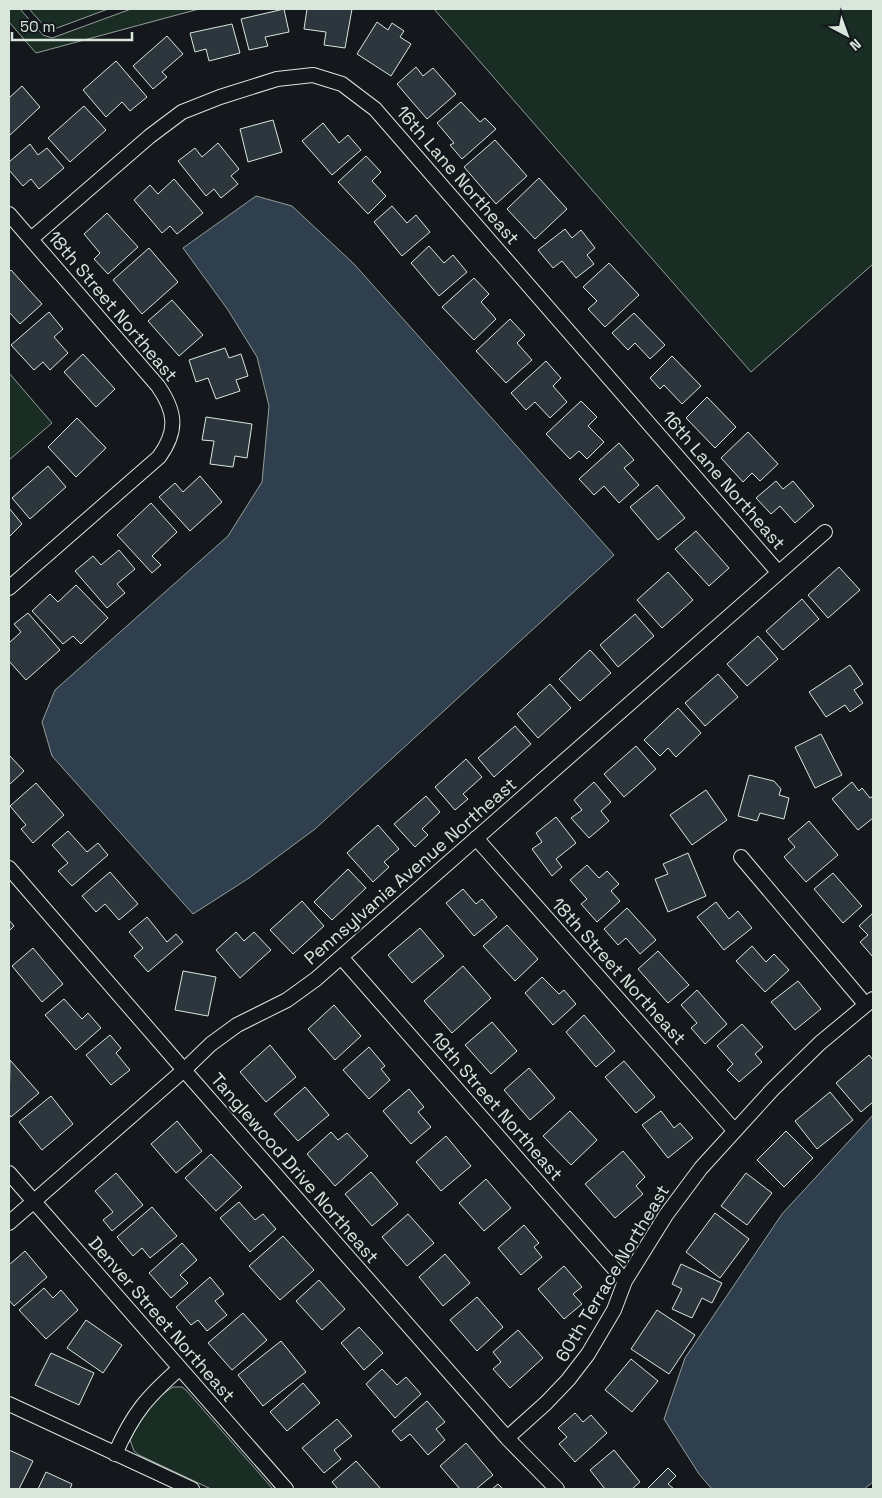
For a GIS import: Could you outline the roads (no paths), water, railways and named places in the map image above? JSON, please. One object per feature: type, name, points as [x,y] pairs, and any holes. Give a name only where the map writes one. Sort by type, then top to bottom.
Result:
[{"type":"street","name":"16th Lane Northeast","points":[[31,239],[150,136],[182,112],[220,97],[277,79],[313,75],[342,84],[375,109],[778,572]]},
{"type":"street","name":"18th Street Northeast","points":[[9,214],[158,386],[172,410],[168,445],[159,457],[9,588]]},
{"type":"street","name":"Pennsylvania Avenue Northeast","points":[[9,1223],[184,1070],[211,1044],[237,1025],[287,1000],[316,979],[825,532]]},
{"type":"street","name":"18th Street Northeast","points":[[476,838],[734,1130]]},
{"type":"street","points":[[741,857],[870,1002]]},
{"type":"street","name":"Tanglewood Drive Northeast","points":[[9,868],[507,1438],[558,1489]]},
{"type":"street","name":"19th Street Northeast","points":[[341,957],[625,1281]]},
{"type":"street","name":"60th Terrace Northeast","points":[[507,1438],[563,1386],[588,1354],[614,1310],[625,1281],[672,1207],[701,1168],[734,1130],[820,1043],[870,1002]]},
{"type":"street","name":"Denver Street Northeast","points":[[9,1173],[286,1489]]},
{"type":"street","points":[[115,1454],[126,1428],[137,1412],[148,1398],[180,1368]]},
{"type":"street","points":[[9,1404],[192,1489]]},
{"type":"water","points":[[256,196],[292,206],[354,264],[614,555],[315,829],[249,878],[193,914],[52,756],[42,722],[55,690],[228,536],[262,482],[269,406],[257,357],[228,310],[183,248]]},
{"type":"water","points":[[873,1115],[873,1482],[864,1489],[712,1489],[699,1474],[664,1419],[685,1358],[782,1214]]}]
